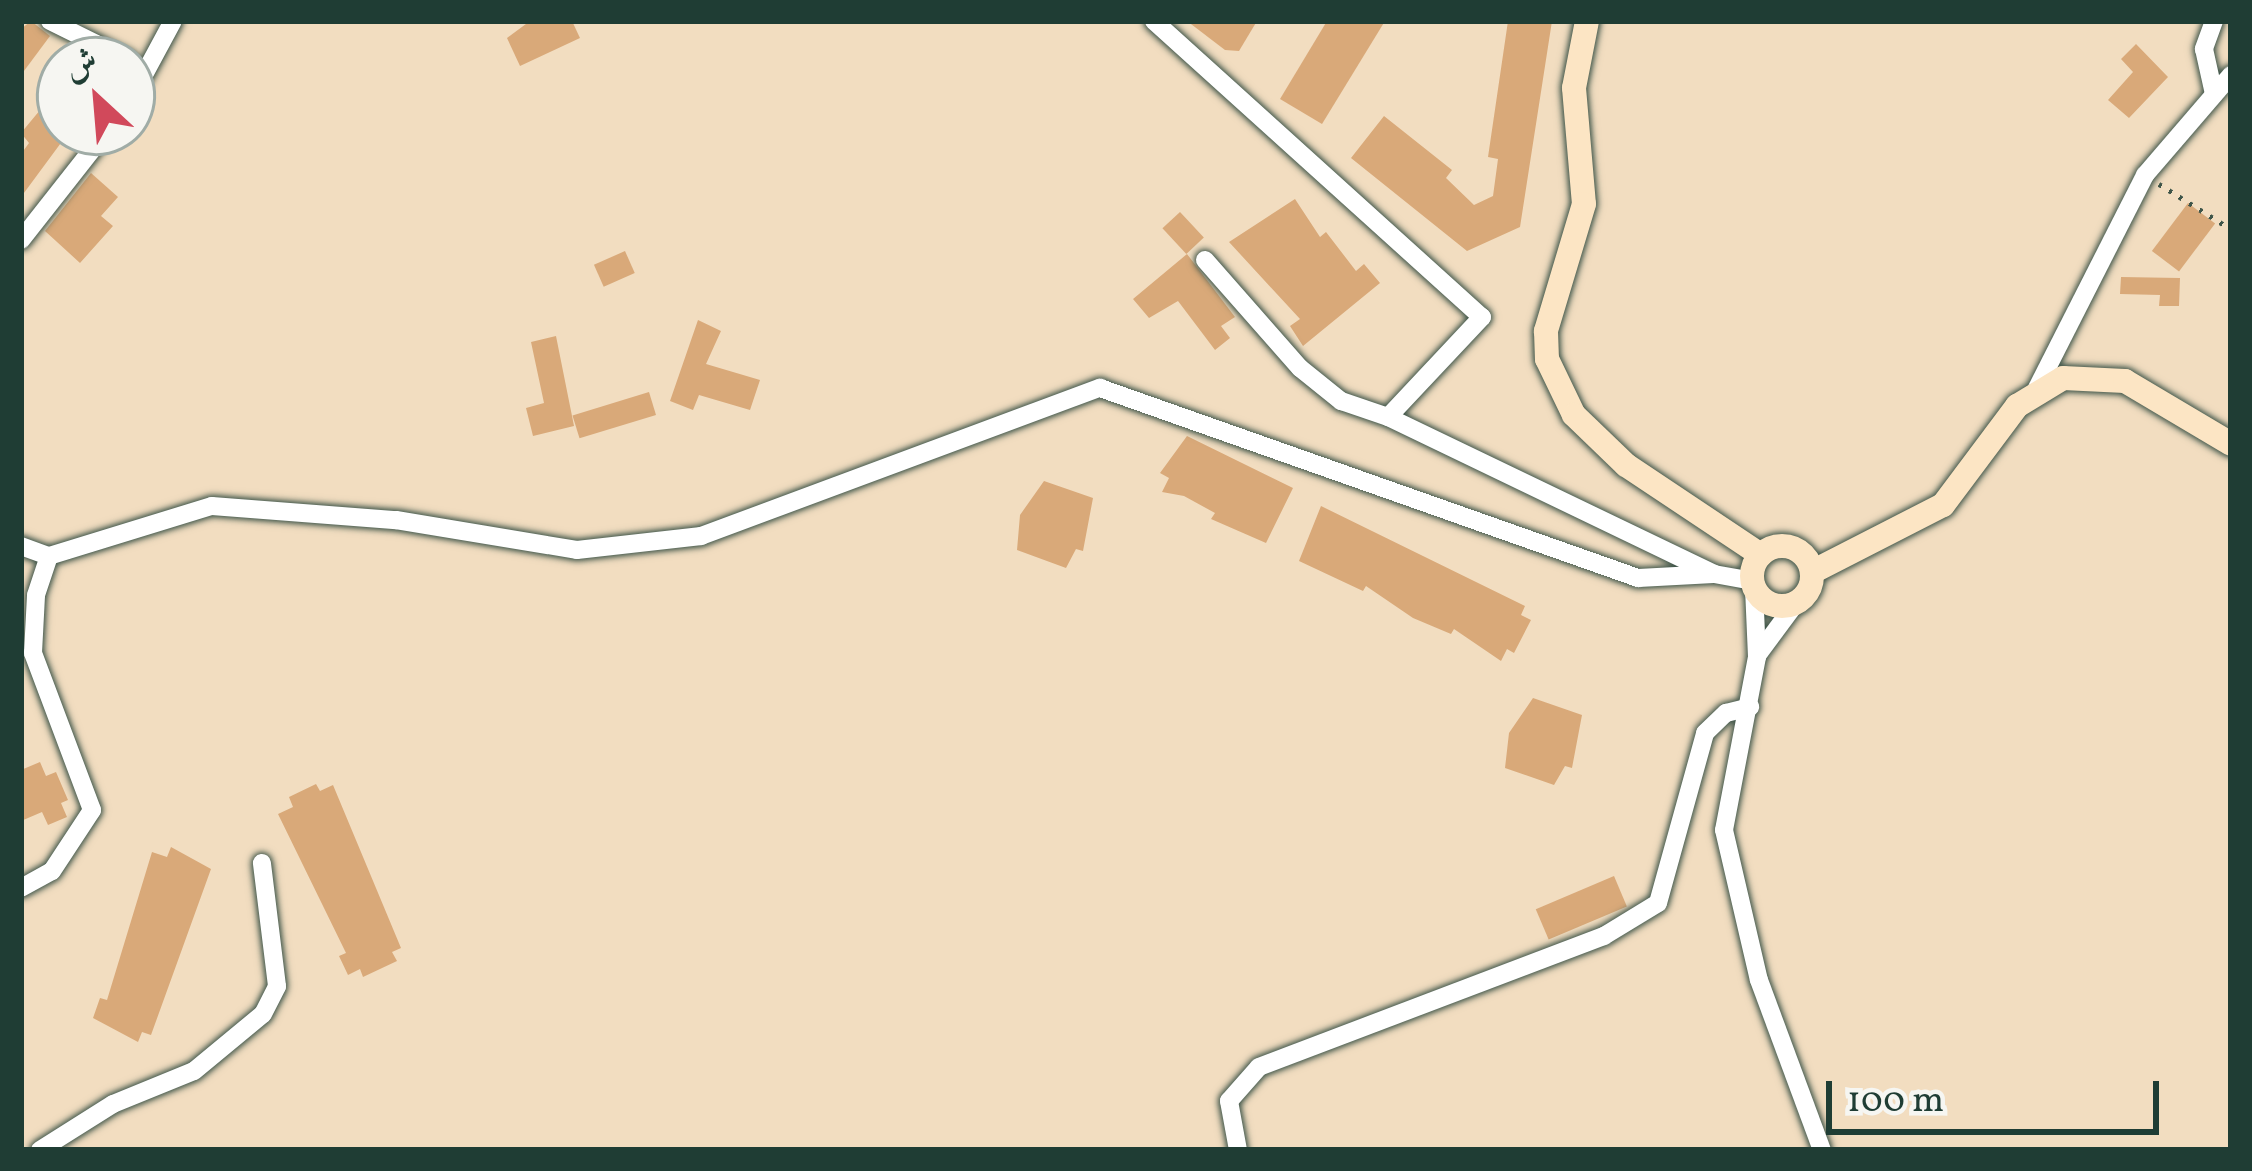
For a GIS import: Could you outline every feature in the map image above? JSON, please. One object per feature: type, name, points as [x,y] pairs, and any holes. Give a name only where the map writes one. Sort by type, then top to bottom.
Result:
[{"type":"main road","points":[[1587,21],[1574,88],[1584,204],[1546,331],[1547,359],[1574,415],[1627,465],[1761,556]]},
{"type":"main road","points":[[1761,556],[1754,585],[1768,603],[1796,603],[1812,572],[1943,505],[2037,388],[2063,378],[2126,381],[2231,444]]},
{"type":"main road","points":[[1761,556],[1787,547],[1812,572]]},
{"type":"street","points":[[50,21],[80,36]]},
{"type":"street","points":[[156,61],[172,21]]},
{"type":"street","points":[[1154,21],[1482,317],[1388,417]]},
{"type":"street","points":[[2214,21],[2204,49],[2214,94]]},
{"type":"street","points":[[2037,388],[2145,175],[2231,74]]},
{"type":"street","points":[[21,240],[87,156]]},
{"type":"street","points":[[1205,260],[1300,368],[1341,400],[1388,417],[1714,574],[1754,585],[1757,657],[1724,830],[1740,919],[1822,1150]]},
{"type":"street","points":[[21,546],[49,556],[212,506],[396,520],[577,550],[701,536],[1100,388],[1638,578],[1714,574]]},
{"type":"street","points":[[21,888],[52,871],[92,810],[33,653],[36,595],[49,556]]},
{"type":"street","points":[[1757,657],[1796,603]]},
{"type":"street","points":[[1238,1150],[1229,1101],[1259,1067],[1604,936],[1658,903],[1705,734],[1726,713],[1750,706]]},
{"type":"street","points":[[40,1150],[113,1104],[194,1072],[262,1014],[277,986],[262,863]]},
{"type":"path","points":[[2145,175],[2231,229]]},
{"type":"building","points":[[31,21],[50,36],[36,36],[36,55],[21,75],[21,29]]},
{"type":"building","points":[[530,21],[572,21],[580,38],[520,66],[507,38]]},
{"type":"building","points":[[1187,21],[1257,21],[1239,51],[1225,50]]},
{"type":"building","points":[[1327,21],[1385,21],[1322,124],[1280,99]]},
{"type":"building","points":[[1508,21],[1552,21],[1520,227],[1467,251],[1351,158],[1384,116],[1452,170],[1446,178],[1474,205],[1493,196],[1498,159],[1488,157]]},
{"type":"building","points":[[2136,44],[2168,77],[2129,118],[2108,100],[2133,72],[2121,59]]},
{"type":"building","points":[[36,115],[36,156],[51,156],[21,197],[21,154],[29,143],[21,133]]},
{"type":"building","points":[[91,173],[118,197],[101,216],[113,226],[80,263],[45,231]]},
{"type":"building","points":[[1295,199],[1320,237],[1326,232],[1356,271],[1364,264],[1380,283],[1303,346],[1290,326],[1300,319],[1229,242]]},
{"type":"building","points":[[2188,203],[2215,223],[2179,271],[2152,251]]},
{"type":"building","points":[[1180,212],[1204,238],[1186,254],[1162,228]]},
{"type":"building","points":[[625,251],[635,273],[604,287],[594,265]]},
{"type":"building","points":[[1187,254],[1235,317],[1221,326],[1230,338],[1215,350],[1178,301],[1149,318],[1133,299]]},
{"type":"building","points":[[2121,277],[2180,278],[2179,306],[2159,306],[2160,295],[2120,294]]},
{"type":"building","points":[[698,320],[721,331],[706,364],[760,380],[750,410],[699,395],[693,410],[670,401]]},
{"type":"building","points":[[556,336],[574,426],[533,436],[526,408],[544,403],[531,342]]},
{"type":"building","points":[[649,392],[656,415],[580,438],[572,415]]},
{"type":"building","points":[[1187,436],[1293,488],[1266,543],[1211,519],[1215,513],[1184,496],[1162,492],[1169,478],[1160,473]]},
{"type":"building","points":[[1044,481],[1093,498],[1083,551],[1076,549],[1066,568],[1017,550],[1020,515]]},
{"type":"building","points":[[1321,506],[1525,606],[1521,615],[1531,620],[1514,653],[1507,649],[1501,661],[1454,629],[1451,634],[1413,618],[1366,586],[1363,591],[1299,561]]},
{"type":"building","points":[[1533,698],[1582,715],[1572,768],[1565,766],[1554,785],[1505,768],[1509,733]]},
{"type":"building","points":[[40,762],[46,776],[56,772],[68,800],[61,803],[67,817],[48,825],[42,812],[21,821],[21,770]]},
{"type":"building","points":[[316,784],[320,791],[333,785],[401,948],[392,952],[397,961],[363,977],[360,969],[348,975],[339,956],[346,953],[278,814],[293,807],[289,797]]},
{"type":"building","points":[[171,847],[211,869],[151,1035],[142,1032],[138,1042],[93,1018],[100,998],[107,1000],[152,852],[167,857]]},
{"type":"building","points":[[1614,876],[1627,906],[1549,940],[1536,909]]}]
